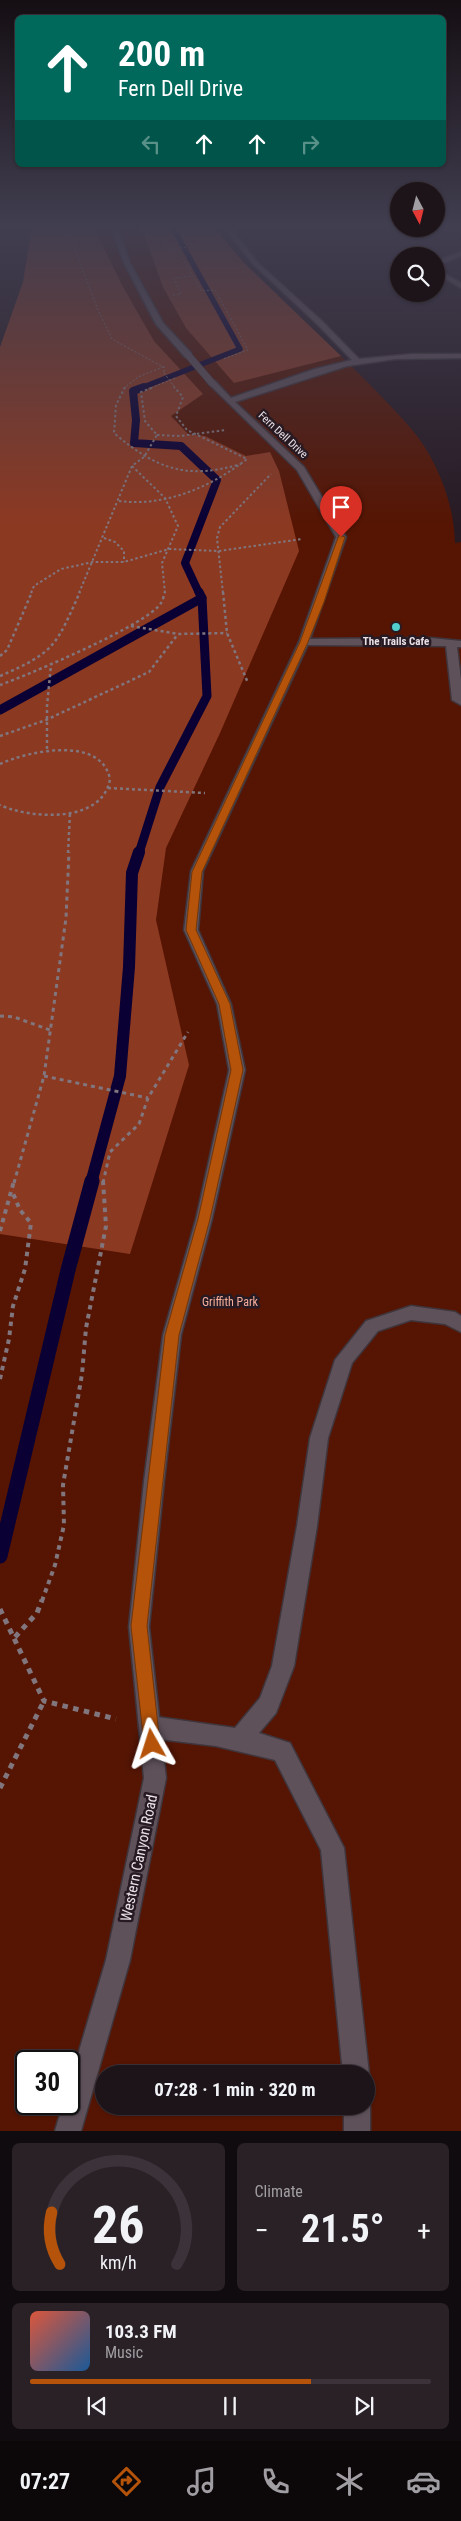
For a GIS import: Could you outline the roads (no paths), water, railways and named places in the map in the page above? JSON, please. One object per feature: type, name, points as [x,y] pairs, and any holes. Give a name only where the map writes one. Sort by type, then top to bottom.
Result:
[{"type":"street","name":"Fern Dell Drive","points":[[161,325],[228,401],[301,469],[341,537],[320,602],[304,642],[233,795]]},
{"type":"street","points":[[322,325],[357,361]]},
{"type":"street","points":[[228,401],[256,395],[329,368],[357,361],[408,357],[461,356]]},
{"type":"street","points":[[304,642],[387,641],[456,644],[458,675],[456,692],[458,700],[461,702]]},
{"type":"street","name":"Western Canyon Road","points":[[68,2131],[118,1960],[155,1778],[139,1626],[172,1335],[204,1219],[237,1070],[224,1004],[191,930],[197,872],[233,795]]},
{"type":"street","points":[[241,1738],[268,1706],[284,1666],[319,1438],[344,1360],[372,1326],[411,1313],[448,1317],[461,1325]]},
{"type":"street","points":[[150,1728],[200,1731],[241,1738],[282,1751],[332,1848],[355,2065]]},
{"type":"street","points":[[357,2115],[357,2131]]},
{"type":"waterway","points":[[141,388],[240,349],[227,325]]},
{"type":"waterway","points":[[144,387],[133,391],[136,420],[134,443],[181,446],[217,480],[185,563],[199,593]]},
{"type":"waterway","points":[[199,592],[202,598]]},
{"type":"waterway","points":[[0,710],[202,598]]},
{"type":"waterway","points":[[139,853],[160,787],[207,696],[202,598]]},
{"type":"waterway","points":[[91,1183],[120,1076],[129,967],[132,873],[139,852]]},
{"type":"waterway","points":[[0,1556],[68,1270],[92,1181]]},
{"type":"place","name":"The Trails Cafe","points":[[396,627]]},
{"type":"park label","name":"Griffith Park","points":[[230,1302]]}]
